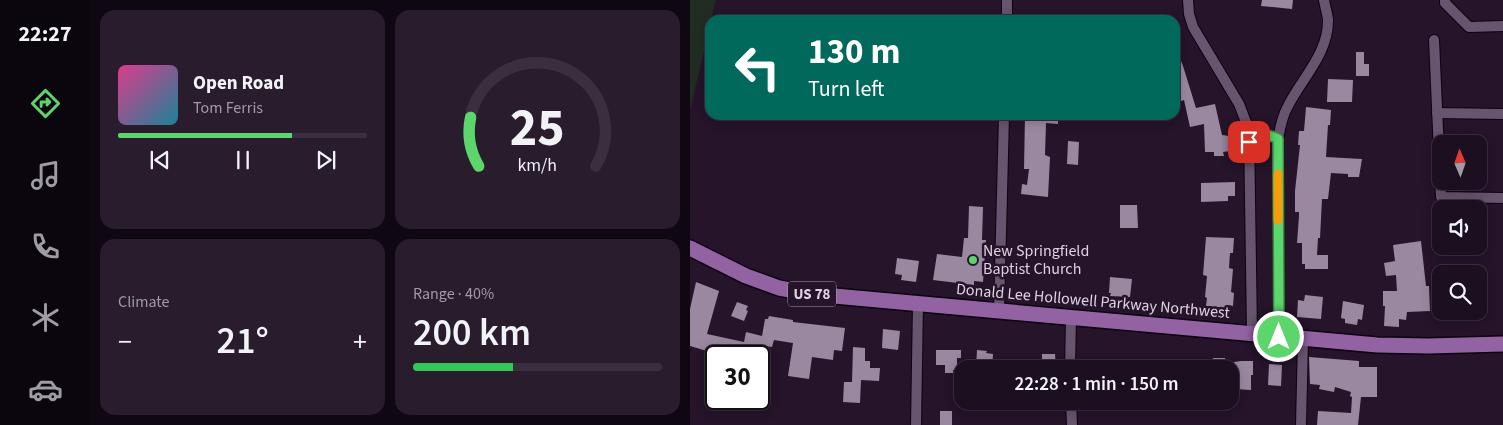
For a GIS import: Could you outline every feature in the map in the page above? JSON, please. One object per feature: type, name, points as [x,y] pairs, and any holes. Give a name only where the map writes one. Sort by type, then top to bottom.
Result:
[{"type":"main road","name":"Donald Lee Hollowell Parkway Northwest","points":[[690,248],[746,276],[779,288],[812,294],[1376,345],[1503,344]]},
{"type":"street","points":[[1007,0],[1007,15]]},
{"type":"street","points":[[1188,0],[1189,14],[1194,27],[1239,104],[1249,130],[1252,334]]},
{"type":"street","points":[[1279,337],[1278,139],[1288,105],[1308,75],[1326,34],[1328,19],[1324,0]]},
{"type":"street","points":[[1445,0],[1445,3],[1469,27],[1503,26]]},
{"type":"street","points":[[1434,40],[1441,197],[1503,198]]},
{"type":"street","points":[[1437,113],[1503,114]]},
{"type":"street","points":[[999,311],[1004,120]]},
{"type":"street","points":[[1249,142],[1260,135],[1273,136],[1278,139]]},
{"type":"street","points":[[916,425],[918,303]]},
{"type":"street","points":[[1070,360],[1071,317]]},
{"type":"street","points":[[1301,425],[1303,339]]},
{"type":"street","points":[[1071,410],[1072,425]]},
{"type":"green space","points":[[690,0],[716,0],[712,15],[705,15],[705,47],[690,110]]},
{"type":"building","points":[[1262,0],[1293,0],[1292,9],[1261,6]]},
{"type":"building","points":[[1356,52],[1364,52],[1364,64],[1369,64],[1369,76],[1356,76]]},
{"type":"building","points":[[1180,58],[1196,108],[1215,104],[1222,135],[1229,136],[1230,151],[1223,152],[1224,156],[1214,156],[1214,152],[1205,152],[1204,124],[1190,127],[1184,100],[1180,101]]},
{"type":"building","points":[[1328,79],[1353,80],[1352,102],[1327,102]]},
{"type":"building","points":[[1306,107],[1331,110],[1326,157],[1362,159],[1359,177],[1348,177],[1348,174],[1331,173],[1328,199],[1322,199],[1317,255],[1328,255],[1328,269],[1305,269],[1305,264],[1302,264],[1302,243],[1297,243],[1299,212],[1295,212],[1295,191],[1300,145],[1298,145],[1299,131],[1304,131]]},
{"type":"building","points":[[1025,120],[1058,120],[1058,124],[1046,123],[1045,155],[1050,157],[1048,197],[1021,194],[1022,184],[1027,185],[1029,169],[1024,169]]},
{"type":"building","points":[[1068,141],[1079,142],[1078,165],[1067,164]]},
{"type":"building","points":[[1235,182],[1235,196],[1228,196],[1228,201],[1201,202],[1201,183]]},
{"type":"building","points":[[1120,205],[1137,205],[1138,228],[1120,228]]},
{"type":"building","points":[[969,206],[983,207],[982,240],[986,240],[983,282],[974,281],[974,285],[933,280],[937,254],[962,257],[964,238],[968,238]]},
{"type":"building","points":[[1206,237],[1234,238],[1229,268],[1233,269],[1231,292],[1234,293],[1233,306],[1229,305],[1229,308],[1206,306],[1207,276],[1203,275]]},
{"type":"building","points":[[1421,241],[1426,286],[1429,286],[1430,311],[1407,312],[1406,320],[1399,319],[1399,327],[1384,326],[1385,306],[1383,306],[1383,291],[1397,291],[1396,275],[1386,276],[1384,263],[1395,261],[1393,245]]},
{"type":"building","points":[[897,258],[919,261],[916,282],[901,280],[902,275],[895,274]]},
{"type":"building","points":[[1110,277],[1132,279],[1130,297],[1110,296]]},
{"type":"building","points":[[696,282],[719,291],[707,334],[744,342],[746,332],[762,336],[765,319],[768,319],[769,316],[793,320],[793,322],[845,328],[842,351],[834,350],[833,360],[812,357],[809,379],[788,376],[793,343],[774,340],[772,347],[770,345],[705,345],[705,350],[690,346],[690,309]]},
{"type":"building","points":[[1305,295],[1323,297],[1321,319],[1297,317],[1298,300],[1304,301]]},
{"type":"building","points":[[1343,301],[1364,305],[1362,320],[1358,319],[1357,325],[1345,323],[1345,319],[1341,318]]},
{"type":"building","points":[[737,302],[748,306],[744,321],[731,316]]},
{"type":"building","points":[[883,329],[900,331],[898,350],[882,348]]},
{"type":"building","points":[[853,347],[865,348],[865,361],[870,361],[870,368],[880,368],[879,381],[861,380],[860,403],[843,402],[844,382],[852,382]]},
{"type":"building","points":[[936,350],[961,350],[961,358],[954,360],[953,373],[945,373],[945,365],[936,365]]},
{"type":"building","points":[[977,350],[993,354],[993,360],[976,360]]},
{"type":"building","points":[[1042,354],[1055,354],[1055,360],[1035,360],[1042,359]]},
{"type":"building","points":[[1309,357],[1359,361],[1359,367],[1377,367],[1377,397],[1361,397],[1358,425],[1317,425],[1318,411],[1351,413],[1352,397],[1350,396],[1351,392],[1335,387],[1334,392],[1319,389],[1320,385],[1310,384]]},
{"type":"building","points":[[1213,358],[1225,358],[1225,360],[1213,360]]},
{"type":"building","points":[[1239,361],[1253,361],[1251,390],[1239,389]]},
{"type":"building","points":[[1269,364],[1282,365],[1281,386],[1268,385]]},
{"type":"building","points":[[940,411],[952,411],[952,425],[940,425]]},
{"type":"slow traffic","points":[[1278,174],[1278,220]]},
{"type":"place","name":"New Springfield Baptist Church","points":[[973,260]]},
{"type":"route","points":[[1249,142],[1260,135],[1273,136],[1278,139],[1279,337]]}]
